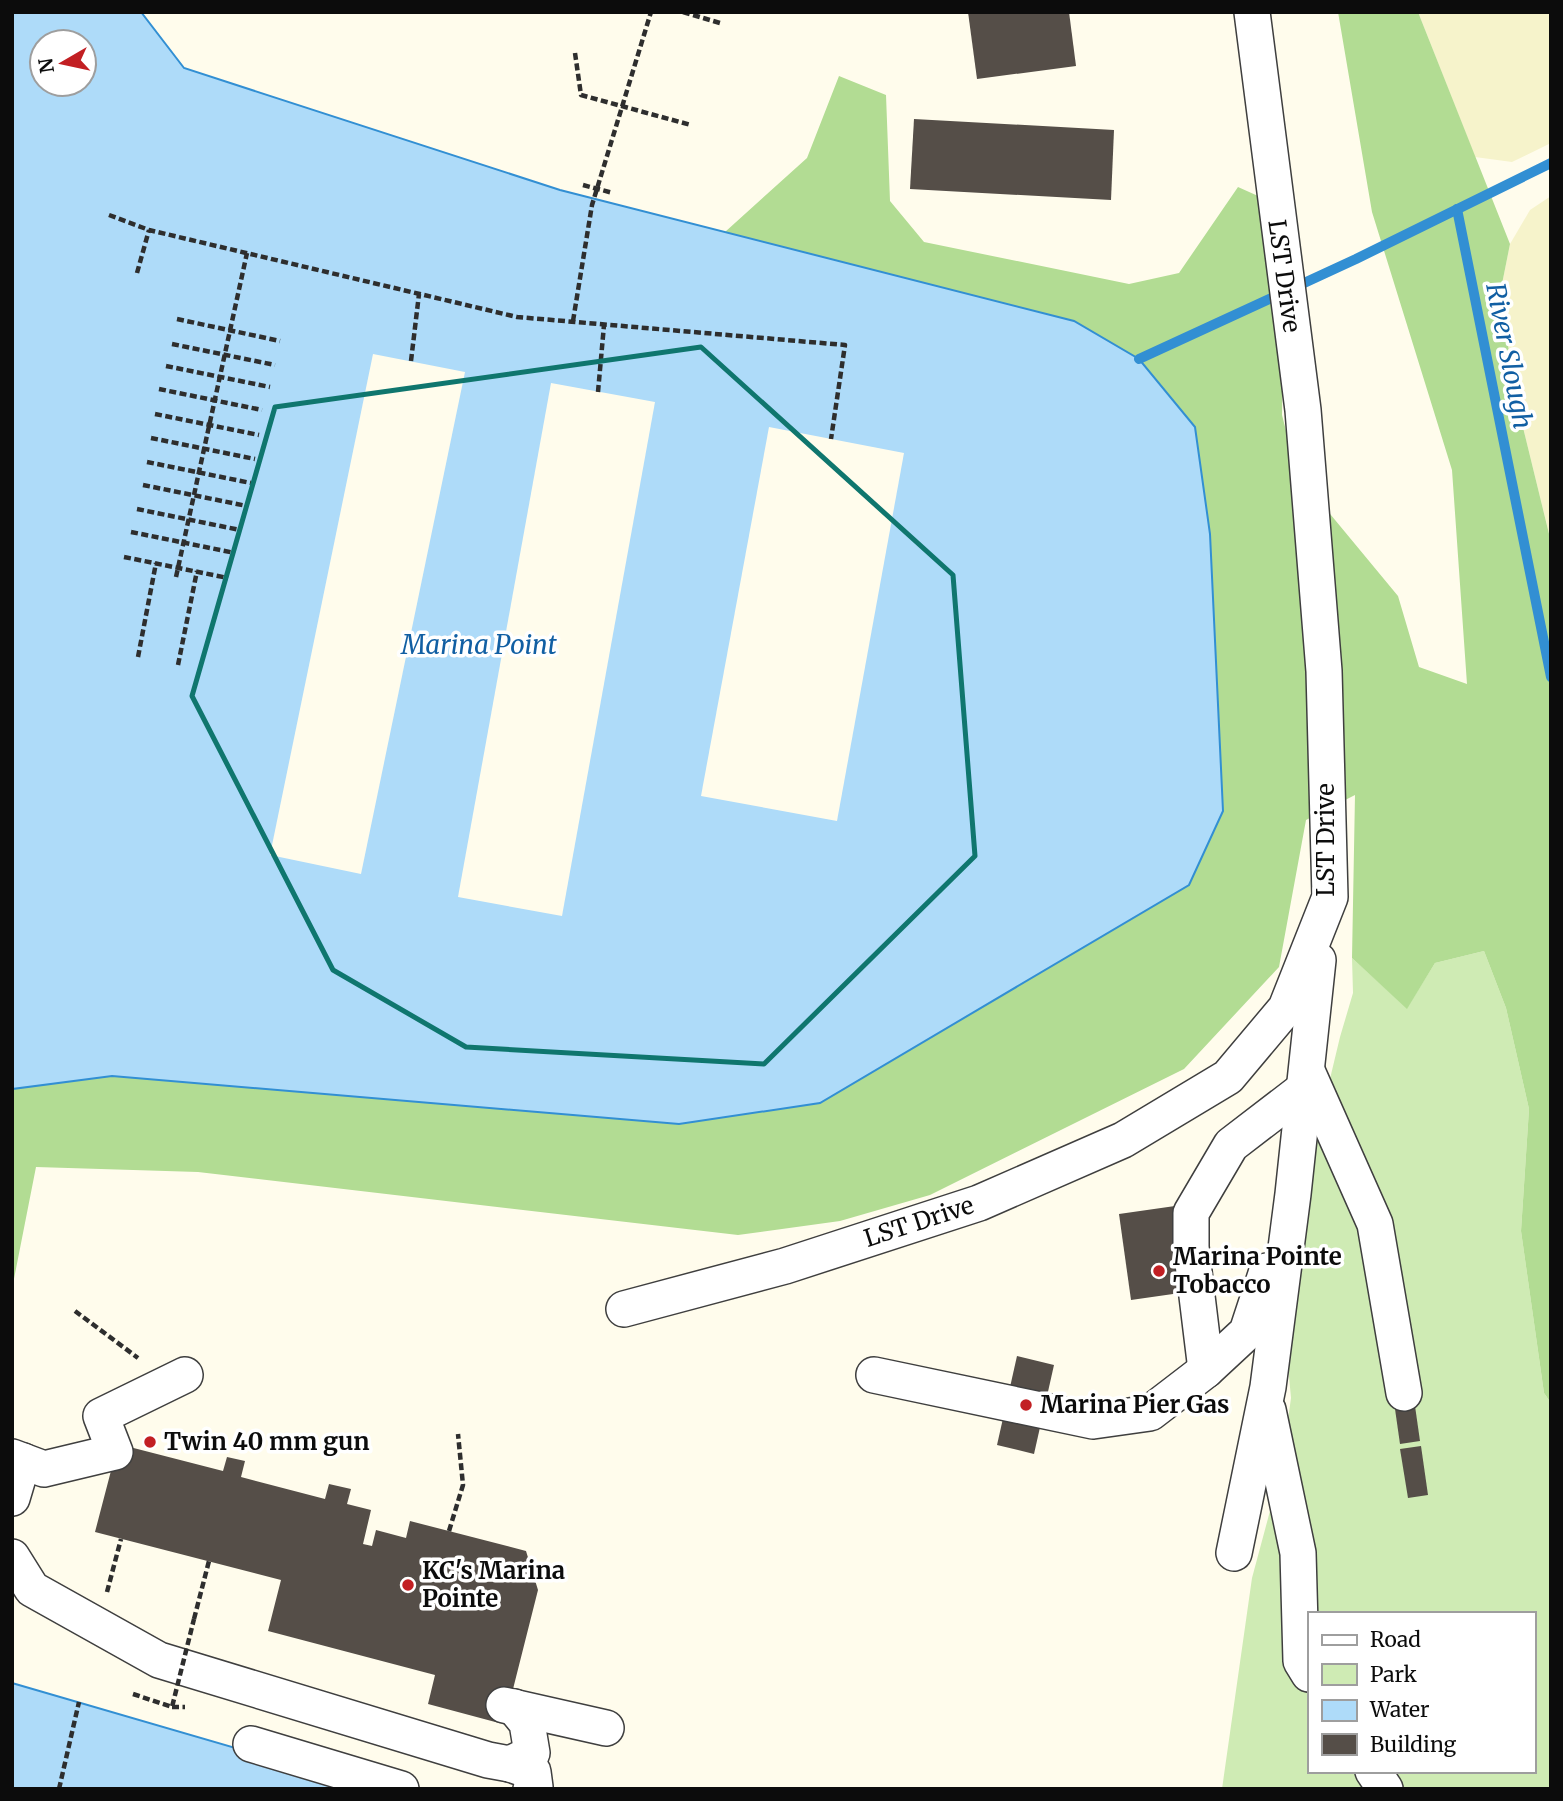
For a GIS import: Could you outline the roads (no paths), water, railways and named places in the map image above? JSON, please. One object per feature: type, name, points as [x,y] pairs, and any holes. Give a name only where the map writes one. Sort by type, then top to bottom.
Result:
[{"type":"street","name":"LST Drive","points":[[624,1309],[785,1266],[979,1203],[1123,1140],[1228,1077],[1286,1008],[1330,897],[1323,657],[1303,410],[1252,12]]},
{"type":"street","points":[[1234,1553],[1266,1396],[1293,1194],[1323,915]]},
{"type":"street","points":[[1206,1370],[1191,1247],[1191,1213],[1231,1145],[1305,1080]]},
{"type":"street","points":[[1305,1080],[1375,1224],[1404,1394]]},
{"type":"street","points":[[874,1374],[1093,1421],[1150,1413],[1206,1370],[1247,1332],[1293,1194]]},
{"type":"street","points":[[12,1498],[18,1459],[44,1469],[115,1452],[101,1416],[185,1375]]},
{"type":"street","points":[[1266,1396],[1298,1553],[1301,1661],[1308,1672]]},
{"type":"street","points":[[12,1557],[32,1589],[159,1660],[488,1760],[521,1776],[532,1753],[527,1723],[509,1706],[607,1727]]},
{"type":"street","points":[[251,1744],[401,1789]]},
{"type":"street","points":[[1374,1773],[1385,1789]]},
{"type":"water","name":"Marina Point","points":[[12,12],[141,12],[184,68],[560,190],[1074,321],[1139,359],[1195,427],[1210,534],[1223,811],[1189,885],[820,1103],[679,1124],[112,1076],[12,1089]]},
{"type":"water","points":[[12,1683],[376,1789],[12,1789]]},
{"type":"waterway","points":[[1139,359],[1356,259],[1551,163]]},
{"type":"waterway","name":"River Slough","points":[[1457,209],[1551,677]]},
{"type":"place","name":"Marina Pointe Tobacco","points":[[1159,1271]]},
{"type":"place","name":"Marina Pier Gas","points":[[1026,1405]]},
{"type":"place","name":"Twin 40 mm gun","points":[[150,1442]]},
{"type":"place","name":"KC's Marina Pointe","points":[[408,1585]]}]
